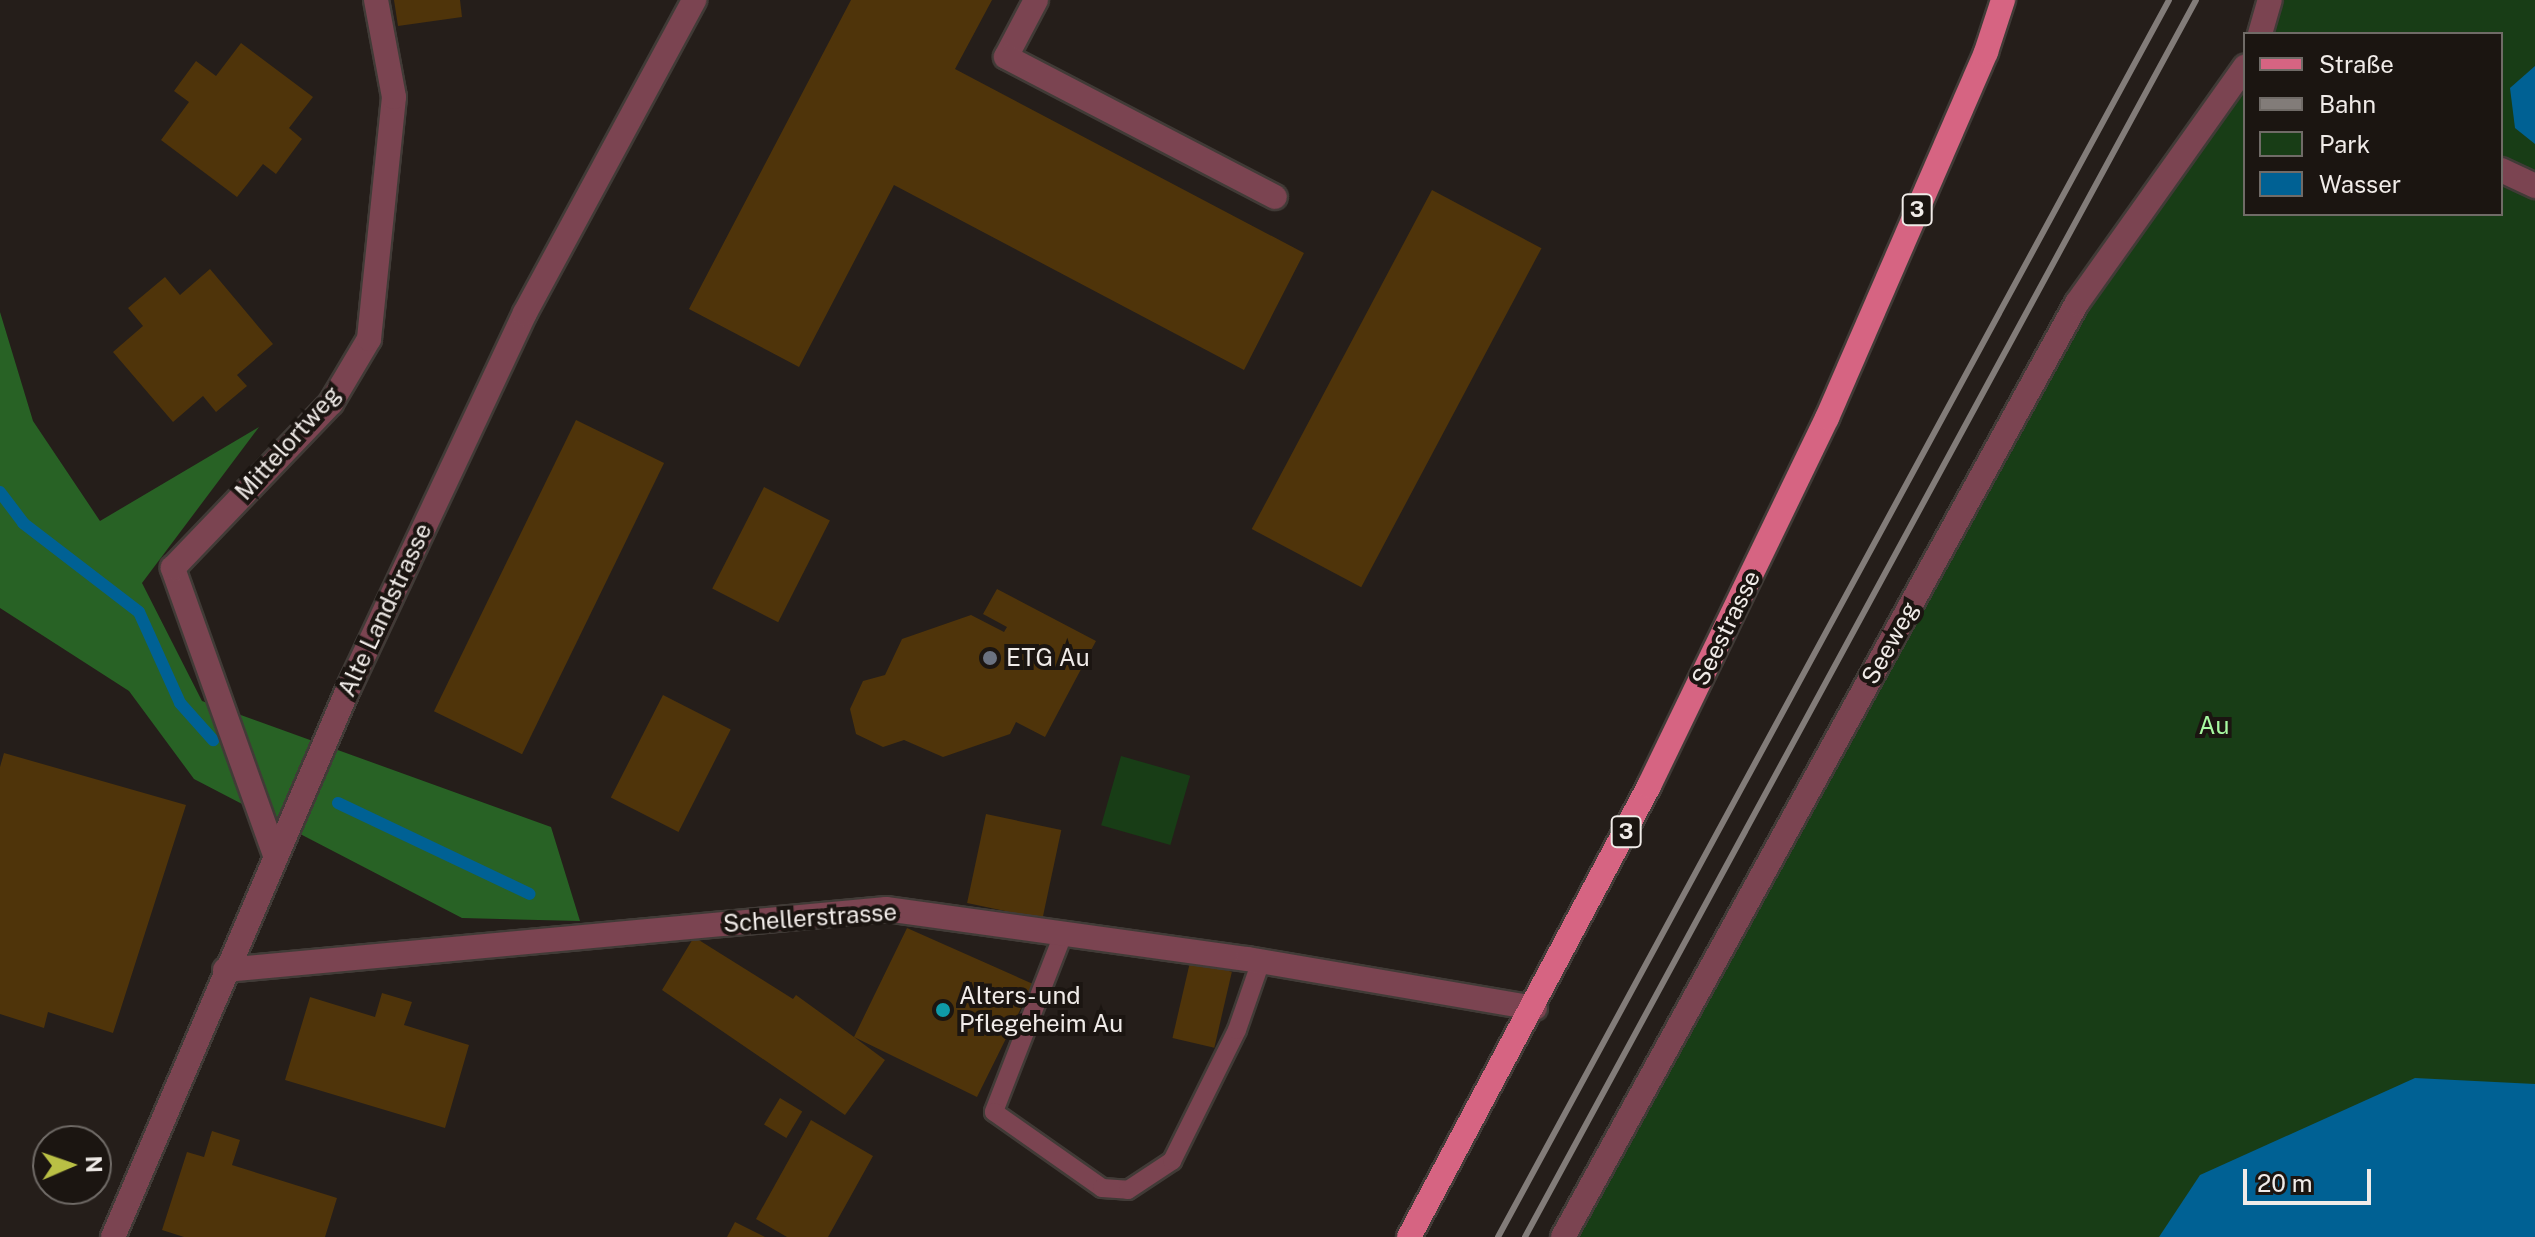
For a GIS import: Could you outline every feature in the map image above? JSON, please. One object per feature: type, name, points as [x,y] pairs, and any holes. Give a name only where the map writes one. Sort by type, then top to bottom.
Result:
[{"type":"main road","name":"Seestrasse","points":[[1409,1237],[1535,1008],[1649,786],[1827,418],[1986,52],[2003,0]]},
{"type":"street","name":"Mittelortweg","points":[[275,855],[173,568],[331,403],[369,339],[394,97],[376,0]]},
{"type":"street","name":"Alte Landstrasse","points":[[113,1237],[275,855],[514,337],[694,0]]},
{"type":"street","points":[[1036,0],[1006,57],[1275,197]]},
{"type":"street","points":[[2261,32],[2270,0]]},
{"type":"street","name":"Seeweg","points":[[1563,1237],[2077,303],[2243,70]]},
{"type":"street","points":[[2503,171],[2535,186]]},
{"type":"street","name":"Schellerstrasse","points":[[225,970],[886,909],[1261,961],[1535,1008]]},
{"type":"lane","points":[[1064,932],[994,1112],[1102,1188],[1128,1190],[1172,1161],[1237,1030],[1261,961]]},
{"type":"green space","name":"Au","points":[[2270,0],[2535,0],[2535,1133],[2212,1237],[1563,1237],[2077,303],[2243,70],[2243,216],[2503,216],[2503,32],[2261,32]]},
{"type":"green space","points":[[0,312],[33,421],[100,521],[259,427],[142,583],[202,701],[551,827],[580,921],[462,918],[194,779],[129,691],[0,608]]},
{"type":"green space","points":[[1121,756],[1190,776],[1170,845],[1101,825]]},
{"type":"water","points":[[2535,66],[2535,144],[2515,128],[2510,88]]},
{"type":"water","points":[[2415,1078],[2535,1084],[2535,1237],[2159,1237],[2200,1175]]},
{"type":"building","points":[[394,0],[460,0],[462,17],[398,26]]},
{"type":"building","points":[[851,0],[992,0],[955,69],[1304,253],[1244,370],[894,185],[799,367],[689,309]]},
{"type":"building","points":[[241,43],[313,97],[289,128],[302,139],[276,174],[263,164],[237,197],[161,140],[189,102],[174,91],[196,61],[216,76]]},
{"type":"building","points":[[1432,190],[1541,248],[1361,587],[1252,529]]},
{"type":"building","points":[[210,269],[273,344],[237,375],[247,386],[216,412],[203,396],[173,422],[113,352],[143,326],[128,308],[165,277],[180,295]]},
{"type":"building","points":[[576,420],[664,463],[522,754],[434,711]]},
{"type":"building","points":[[764,487],[830,521],[778,622],[712,589]]},
{"type":"building","name":"ETG Au","points":[[997,589],[1096,641],[1045,737],[1016,722],[1010,734],[943,757],[904,740],[883,747],[856,734],[850,709],[863,681],[885,675],[902,639],[971,615],[1004,632],[1007,627],[983,614]]},
{"type":"building","points":[[663,695],[731,730],[679,832],[611,797]]},
{"type":"building","points":[[4,753],[186,805],[113,1033],[48,1012],[44,1028],[0,1014],[0,767]]},
{"type":"building","points":[[986,814],[1061,830],[1042,919],[967,903]]},
{"type":"building","name":"Alters- und Pflegeheim Au","points":[[907,928],[1033,984],[977,1097],[854,1037]]},
{"type":"building","points":[[694,937],[793,999],[796,995],[885,1060],[845,1115],[662,990]]},
{"type":"building","points":[[1190,962],[1232,972],[1214,1048],[1172,1038]]},
{"type":"building","points":[[382,993],[412,1002],[404,1025],[469,1045],[445,1128],[285,1080],[310,997],[375,1017]]},
{"type":"building","points":[[780,1098],[802,1111],[786,1138],[764,1125]]},
{"type":"building","points":[[811,1120],[873,1156],[828,1237],[787,1237],[756,1219]]},
{"type":"building","points":[[212,1131],[240,1140],[232,1165],[337,1198],[325,1237],[184,1237],[162,1230],[187,1152],[204,1157]]},
{"type":"building","points":[[735,1222],[765,1237],[727,1237]]},
{"type":"waterway","points":[[0,492],[23,523],[139,612],[180,703],[213,740]]},
{"type":"waterway","points":[[338,803],[530,894]]},
{"type":"railway","points":[[1498,1237],[2169,0]]},
{"type":"railway","points":[[1525,1237],[2196,0]]},
{"type":"place","name":"ETG Au","points":[[990,658]]},
{"type":"place","name":"Alters- und Pflegeheim Au","points":[[943,1010]]}]
